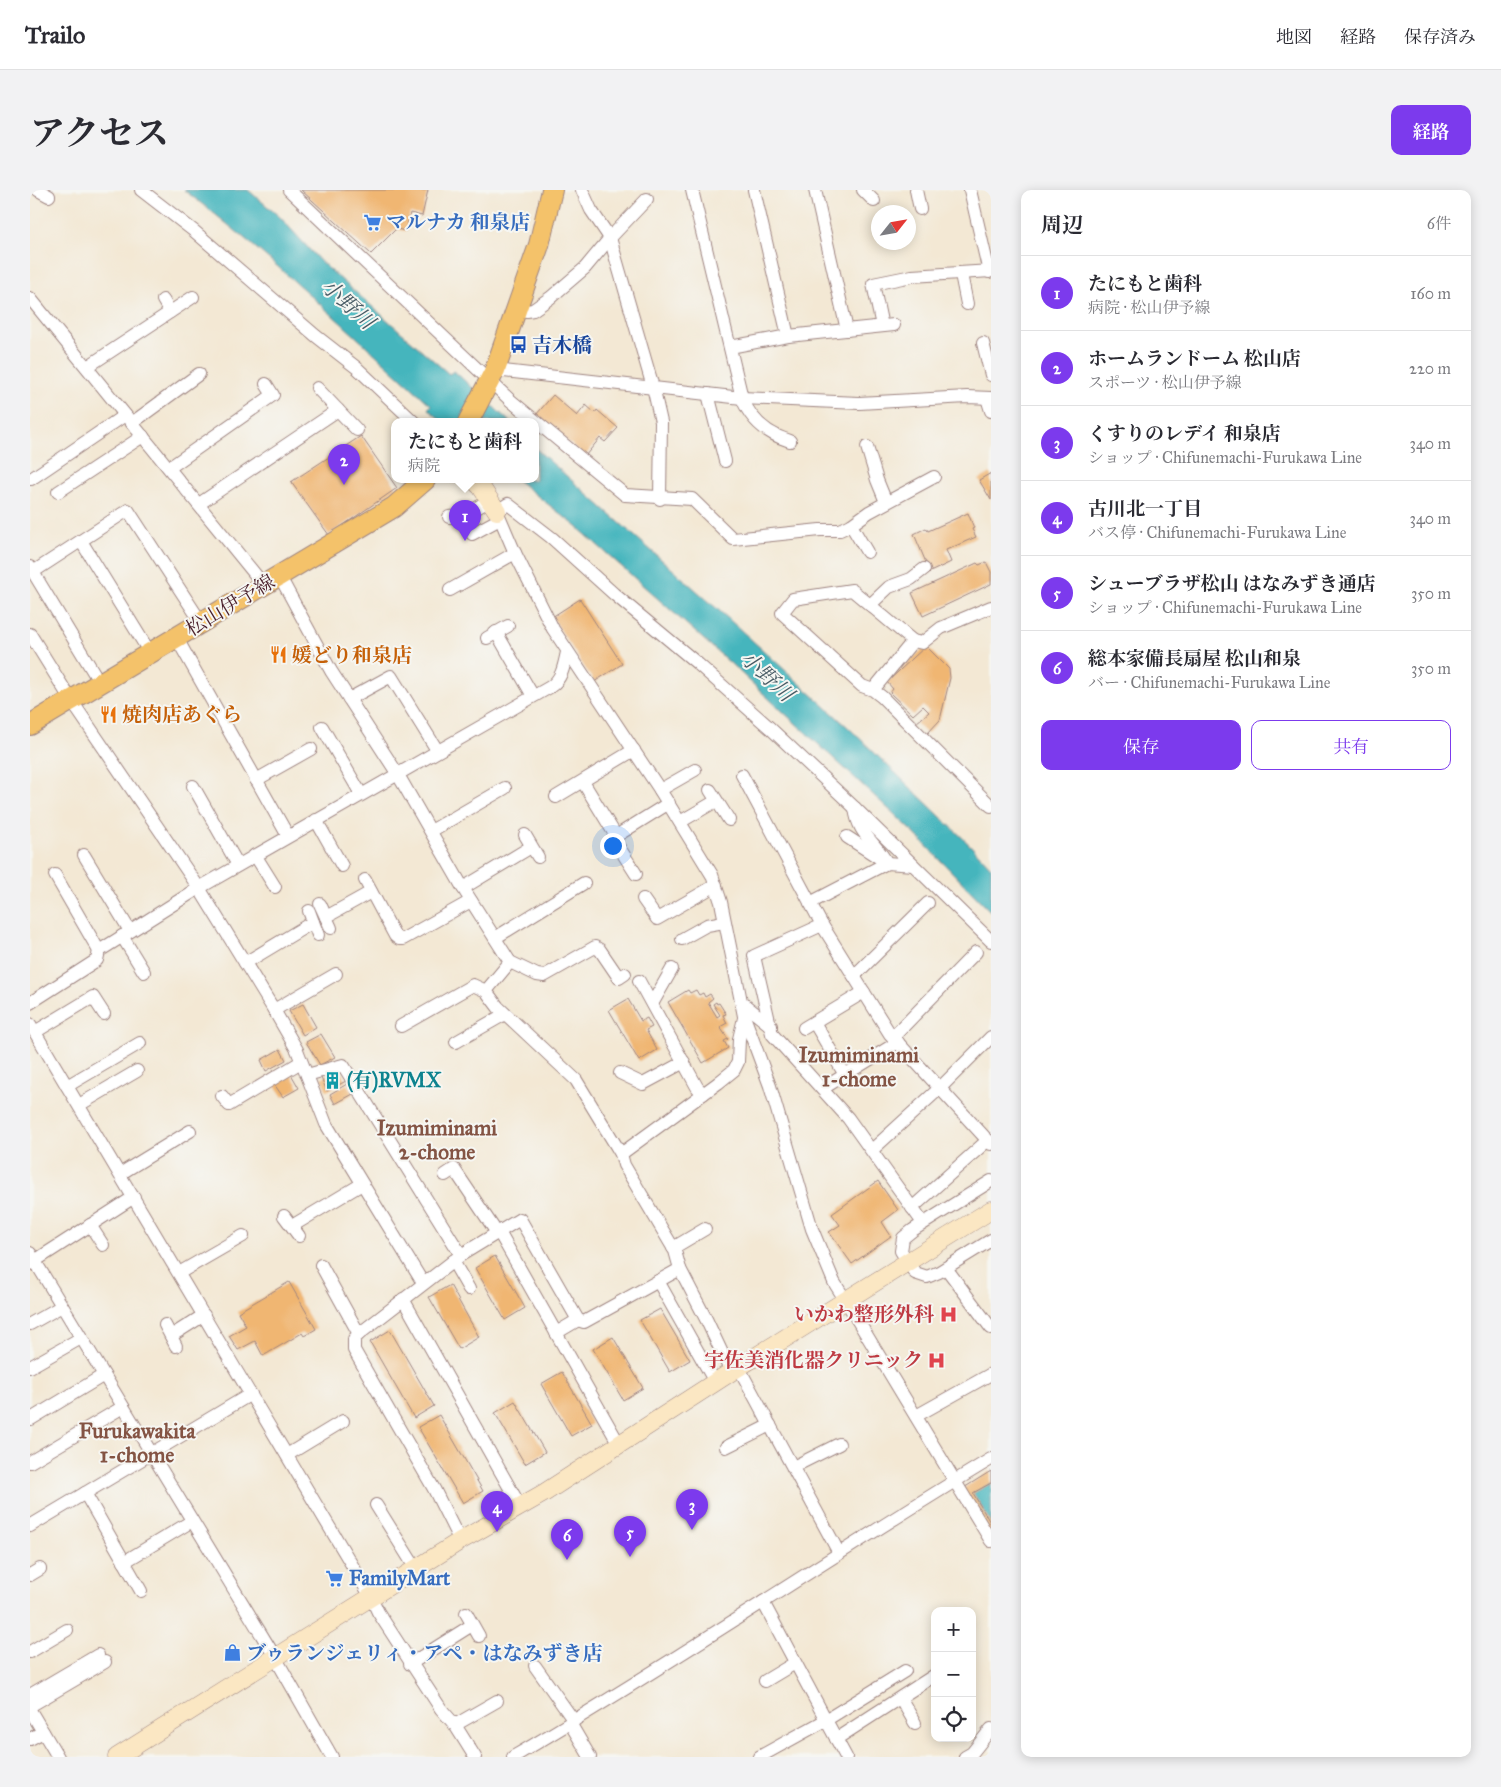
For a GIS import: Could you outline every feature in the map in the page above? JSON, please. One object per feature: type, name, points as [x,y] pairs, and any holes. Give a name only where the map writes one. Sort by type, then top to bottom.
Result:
[{"type":"main road","points":[[470,418],[491,378],[539,245],[552,190]]},
{"type":"main road","name":"松山伊予線","points":[[30,725],[394,507],[422,483]]},
{"type":"street","points":[[30,193],[34,190]]},
{"type":"street","points":[[141,190],[194,231],[316,336],[357,368],[410,418]]},
{"type":"street","points":[[289,190],[491,378],[510,400],[532,418]]},
{"type":"street","points":[[582,190],[591,210],[610,238],[653,388],[661,422],[660,498]]},
{"type":"street","points":[[692,190],[746,409],[752,418],[765,430],[777,437],[790,441]]},
{"type":"street","points":[[754,190],[788,336]]},
{"type":"street","points":[[815,190],[847,330]]},
{"type":"street","points":[[863,190],[874,201]]},
{"type":"street","points":[[916,190],[920,209]]},
{"type":"street","points":[[730,347],[788,336],[888,326],[873,284],[912,276],[990,271],[970,190]]},
{"type":"street","points":[[516,309],[533,310],[550,298],[585,268],[610,238],[648,199]]},
{"type":"street","points":[[961,274],[967,304]]},
{"type":"street","points":[[87,367],[193,297]]},
{"type":"street","points":[[30,298],[198,504],[271,579],[397,773],[463,888],[510,962],[537,976],[544,976],[595,947],[600,950],[619,978],[625,974]]},
{"type":"street","points":[[163,300],[170,312]]},
{"type":"street","points":[[136,319],[142,330]]},
{"type":"street","points":[[983,343],[991,375]]},
{"type":"street","points":[[36,471],[79,439],[129,419],[199,374]]},
{"type":"street","points":[[491,378],[653,388],[742,398],[859,403],[967,397],[990,402]]},
{"type":"street","points":[[169,468],[218,440],[273,395],[266,384]]},
{"type":"street","points":[[317,388],[358,430]]},
{"type":"street","points":[[708,394],[725,461]]},
{"type":"street","points":[[198,504],[338,410]]},
{"type":"street","points":[[539,424],[625,496],[692,499],[733,539],[820,530],[840,530],[850,526],[886,502],[934,477]]},
{"type":"street","points":[[58,492],[76,475],[143,436]]},
{"type":"street","points":[[868,447],[877,480],[886,502]]},
{"type":"street","points":[[477,483],[496,510],[544,614],[567,652],[660,790],[697,849],[716,886],[744,1016],[770,1086],[812,1228],[834,1282],[991,1541]]},
{"type":"street","points":[[449,517],[496,510],[508,504],[552,538],[614,594],[698,664],[854,808],[991,941]]},
{"type":"street","points":[[100,683],[32,569],[81,541],[128,510],[201,622]]},
{"type":"street","points":[[472,534],[496,510]]},
{"type":"street","points":[[850,526],[867,552]]},
{"type":"street","points":[[81,541],[150,653]]},
{"type":"street","points":[[450,590],[515,553]]},
{"type":"street","points":[[870,605],[889,587],[911,579],[924,569]]},
{"type":"street","points":[[991,607],[941,628],[922,643],[913,641],[852,590],[793,599],[782,613],[862,686],[873,690],[991,806]]},
{"type":"street","points":[[497,632],[533,696]]},
{"type":"street","points":[[30,634],[72,700],[199,888],[274,1010],[307,1075],[326,1124],[423,1284]]},
{"type":"street","points":[[176,637],[288,836]]},
{"type":"street","points":[[873,690],[913,641]]},
{"type":"street","points":[[99,951],[238,865],[556,682],[563,668],[567,652]]},
{"type":"street","points":[[349,699],[391,676],[437,750]]},
{"type":"street","points":[[322,727],[362,794]]},
{"type":"street","points":[[256,780],[311,749]]},
{"type":"street","points":[[556,797],[634,750]]},
{"type":"street","points":[[660,790],[695,770]]},
{"type":"street","points":[[742,775],[822,925],[895,1040],[990,1142],[912,1208]]},
{"type":"street","points":[[583,782],[616,836]]},
{"type":"street","points":[[193,786],[238,865]]},
{"type":"street","points":[[431,831],[505,788]]},
{"type":"street","points":[[680,822],[713,795],[729,820]]},
{"type":"street","points":[[636,874],[613,838],[668,803]]},
{"type":"street","points":[[854,808],[856,820],[861,831],[878,848],[887,863]]},
{"type":"street","points":[[316,820],[342,866]]},
{"type":"street","points":[[463,888],[534,852],[525,836]]},
{"type":"street","points":[[847,837],[887,863],[913,865]]},
{"type":"street","points":[[84,855],[144,972]]},
{"type":"street","points":[[255,855],[275,887]]},
{"type":"street","points":[[810,903],[887,863]]},
{"type":"street","points":[[30,1003],[97,960],[99,951],[55,875]]},
{"type":"street","points":[[364,880],[395,936],[399,939],[403,939],[471,900]]},
{"type":"street","points":[[495,938],[584,883]]},
{"type":"street","points":[[643,899],[657,919],[716,886]]},
{"type":"street","points":[[320,904],[329,923],[371,892]]},
{"type":"street","points":[[854,976],[928,903]]},
{"type":"street","points":[[245,963],[311,917],[318,935]]},
{"type":"street","points":[[682,938],[707,925],[724,922]]},
{"type":"street","points":[[822,925],[754,956],[772,1034],[848,1118],[923,1223]]},
{"type":"street","points":[[822,1089],[895,1040],[976,952]]},
{"type":"street","points":[[126,968],[137,960]]},
{"type":"street","points":[[486,991],[510,962]]},
{"type":"street","points":[[652,1004],[672,969]]},
{"type":"street","points":[[274,1010],[336,974]]},
{"type":"street","points":[[639,981],[697,1087],[704,1094]]},
{"type":"street","points":[[401,1026],[473,985],[486,991],[505,1014],[576,1080],[621,1154],[624,1165],[673,1248],[680,1269],[707,1321],[770,1425],[839,1553]]},
{"type":"street","points":[[845,1075],[809,1025],[864,992]]},
{"type":"street","points":[[104,1014],[93,997],[32,1028],[251,1394],[371,1597],[378,1612],[440,1709],[455,1725],[475,1757]]},
{"type":"street","points":[[741,1002],[771,1026]]},
{"type":"street","points":[[456,1042],[505,1014]]},
{"type":"street","points":[[621,1154],[728,1075],[738,1062],[739,1039],[744,1016]]},
{"type":"street","points":[[872,1150],[940,1088],[991,1037]]},
{"type":"street","points":[[67,1086],[140,1043]]},
{"type":"street","points":[[222,1096],[229,1106],[301,1062]]},
{"type":"street","points":[[620,1073],[643,1084],[684,1062]]},
{"type":"street","points":[[307,1075],[343,1065],[457,1258],[469,1289]]},
{"type":"street","points":[[79,1106],[137,1071]]},
{"type":"street","points":[[120,1174],[185,1134],[173,1126]]},
{"type":"street","points":[[445,1174],[454,1169],[498,1232],[619,1444]]},
{"type":"street","points":[[991,1181],[923,1223],[903,1238],[901,1251],[915,1273],[926,1277],[946,1268],[991,1240]]},
{"type":"street","points":[[284,1216],[296,1231],[362,1184]]},
{"type":"street","points":[[134,1197],[32,1259],[275,1657],[332,1757]]},
{"type":"street","points":[[117,1757],[991,1210]]},
{"type":"street","points":[[460,1541],[434,1488],[354,1350],[354,1339],[358,1334],[457,1258],[520,1219],[578,1320],[584,1322],[680,1269]]},
{"type":"street","points":[[90,1225],[103,1245]]},
{"type":"street","points":[[673,1248],[705,1228]]},
{"type":"street","points":[[179,1273],[243,1236]]},
{"type":"street","points":[[320,1265],[358,1334]]},
{"type":"street","points":[[946,1268],[991,1328]]},
{"type":"street","points":[[658,1281],[715,1382]]},
{"type":"street","points":[[402,1299],[520,1506]]},
{"type":"street","points":[[30,1324],[62,1306]]},
{"type":"street","points":[[171,1336],[204,1315]]},
{"type":"street","points":[[556,1333],[578,1320]]},
{"type":"street","points":[[30,1367],[81,1338]]},
{"type":"street","points":[[916,1416],[991,1374]]},
{"type":"street","points":[[31,1419],[104,1375]]},
{"type":"street","points":[[30,1526],[251,1394]]},
{"type":"street","points":[[30,1462],[123,1407]]},
{"type":"street","points":[[287,1455],[343,1421]]},
{"type":"street","points":[[726,1447],[770,1425]]},
{"type":"street","points":[[793,1467],[839,1444]]},
{"type":"street","points":[[513,1757],[572,1722],[991,1459]]},
{"type":"street","points":[[84,1493],[141,1591]]},
{"type":"street","points":[[376,1504],[416,1569]]},
{"type":"street","points":[[124,1562],[192,1521]]},
{"type":"street","points":[[762,1602],[846,1757]]},
{"type":"street","points":[[410,1664],[476,1630],[466,1613]]},
{"type":"street","points":[[30,1652],[68,1630]]},
{"type":"street","points":[[30,1696],[102,1659],[30,1706]]},
{"type":"street","points":[[765,1681],[795,1663]]},
{"type":"street","points":[[534,1666],[572,1722],[590,1757]]},
{"type":"street","points":[[759,1757],[826,1720],[905,1671]]},
{"type":"street","points":[[836,1739],[931,1678]]},
{"type":"street","points":[[901,1698],[915,1723]]},
{"type":"street","points":[[455,1725],[497,1701]]},
{"type":"street","points":[[30,1710],[58,1757]]},
{"type":"street","points":[[971,1756],[991,1729]]},
{"type":"street","points":[[30,1739],[43,1732]]},
{"type":"water","name":"小野川","points":[[184,190],[248,190],[280,217],[320,261],[449,374],[454,371],[506,418],[438,418],[428,409],[431,405],[310,295]]},
{"type":"water","name":"小野川","points":[[539,452],[850,729],[973,848],[991,867],[991,912],[907,826],[729,662],[576,526],[521,483],[539,483]]},
{"type":"water","points":[[991,1483],[991,1524],[973,1493]]},
{"type":"building","name":"マルナカ 和泉店","points":[[301,190],[428,190],[422,216],[410,213],[406,231],[396,229],[371,254]]},
{"type":"building","points":[[553,395],[577,416],[586,405],[595,413],[597,410],[618,428],[605,442],[600,438],[585,456],[536,415]]},
{"type":"building","points":[[361,436],[391,479],[391,483],[394,483],[397,488],[329,535],[291,482]]},
{"type":"building","points":[[991,473],[991,500],[979,480]]},
{"type":"building","points":[[968,513],[976,537],[946,550],[951,562],[930,572],[914,534],[926,528],[928,531]]},
{"type":"building","points":[[986,562],[991,572],[991,584],[923,616],[912,593],[977,563],[979,565]]},
{"type":"building","points":[[580,599],[622,664],[594,682],[552,617]]},
{"type":"building","points":[[926,646],[949,669],[950,678],[940,720],[927,734],[916,723],[929,712],[923,706],[913,715],[890,693],[893,689],[887,682]]},
{"type":"building","points":[[688,990],[690,993],[696,990],[699,995],[703,993],[705,997],[710,994],[713,998],[708,1002],[717,1017],[720,1015],[713,1004],[716,1002],[717,1004],[719,1003],[726,1014],[723,1015],[727,1023],[720,1027],[728,1039],[724,1041],[728,1048],[703,1063],[668,1002]]},
{"type":"building","points":[[628,999],[641,1021],[647,1018],[652,1027],[646,1030],[657,1050],[639,1061],[609,1010]]},
{"type":"building","points":[[303,1004],[316,1027],[303,1035],[289,1011]]},
{"type":"building","points":[[321,1034],[335,1057],[320,1065],[306,1042]]},
{"type":"building","points":[[280,1049],[286,1060],[266,1071],[261,1060]]},
{"type":"building","name":"(有)RVMX","points":[[339,1068],[346,1081],[327,1091],[321,1078]]},
{"type":"building","points":[[291,1074],[299,1088],[283,1097],[274,1084]]},
{"type":"building","points":[[347,1084],[353,1094],[335,1104],[330,1094]]},
{"type":"building","points":[[878,1181],[898,1210],[882,1222],[891,1236],[852,1264],[829,1232],[840,1225],[832,1214]]},
{"type":"building","points":[[495,1256],[525,1308],[505,1320],[475,1268]]},
{"type":"building","points":[[289,1282],[316,1329],[304,1336],[302,1333],[263,1356],[255,1341],[238,1350],[229,1336],[246,1326],[238,1312]]},
{"type":"building","points":[[450,1285],[479,1337],[459,1349],[429,1297]]},
{"type":"building","points":[[660,1309],[690,1360],[670,1372],[640,1320]]},
{"type":"building","points":[[390,1330],[434,1406],[414,1418],[370,1342]]},
{"type":"building","points":[[613,1337],[643,1388],[623,1400],[593,1349]]},
{"type":"building","points":[[562,1372],[592,1424],[571,1436],[541,1384]]},
{"type":"building","points":[[515,1401],[545,1452],[525,1464],[495,1413]]},
{"type":"building","points":[[439,1415],[483,1491],[463,1503],[418,1427]]},
{"type":"building","points":[[991,1471],[991,1483],[973,1493],[991,1524],[991,1536],[962,1489]]},
{"type":"place","name":"マルナカ 和泉店","points":[[372,222]]},
{"type":"place","name":"吉木橋","points":[[518,345]]},
{"type":"place","name":"ホームランドーム 松山店","points":[[344,485]]},
{"type":"place","name":"たにもと歯科","points":[[465,541]]},
{"type":"place","name":"媛どり和泉店","points":[[278,655]]},
{"type":"place","name":"焼肉店あぐら","points":[[108,714]]},
{"type":"place","name":"(有)RVMX","points":[[333,1080]]},
{"type":"place","name":"いかわ整形外科","points":[[948,1314]]},
{"type":"place","name":"宇佐美消化器クリニック","points":[[937,1360]]},
{"type":"place","name":"くすりのレデイ 和泉店","points":[[692,1530]]},
{"type":"place","name":"古川北一丁目","points":[[497,1532]]},
{"type":"place","name":"シューブラザ松山 はなみずき通店","points":[[630,1557]]},
{"type":"place","name":"総本家備長扇屋 松山和泉","points":[[567,1560]]},
{"type":"place","name":"FamilyMart","points":[[335,1578]]},
{"type":"place","name":"ブゥランジェリィ・アペ・はなみずき店","points":[[232,1653]]},
{"type":"district","name":"Izumiminami 1-chome","points":[[859,1067]]},
{"type":"district","name":"Izumiminami 2-chome","points":[[437,1140]]},
{"type":"district","name":"Furukawakita 1-chome","points":[[137,1443]]}]
